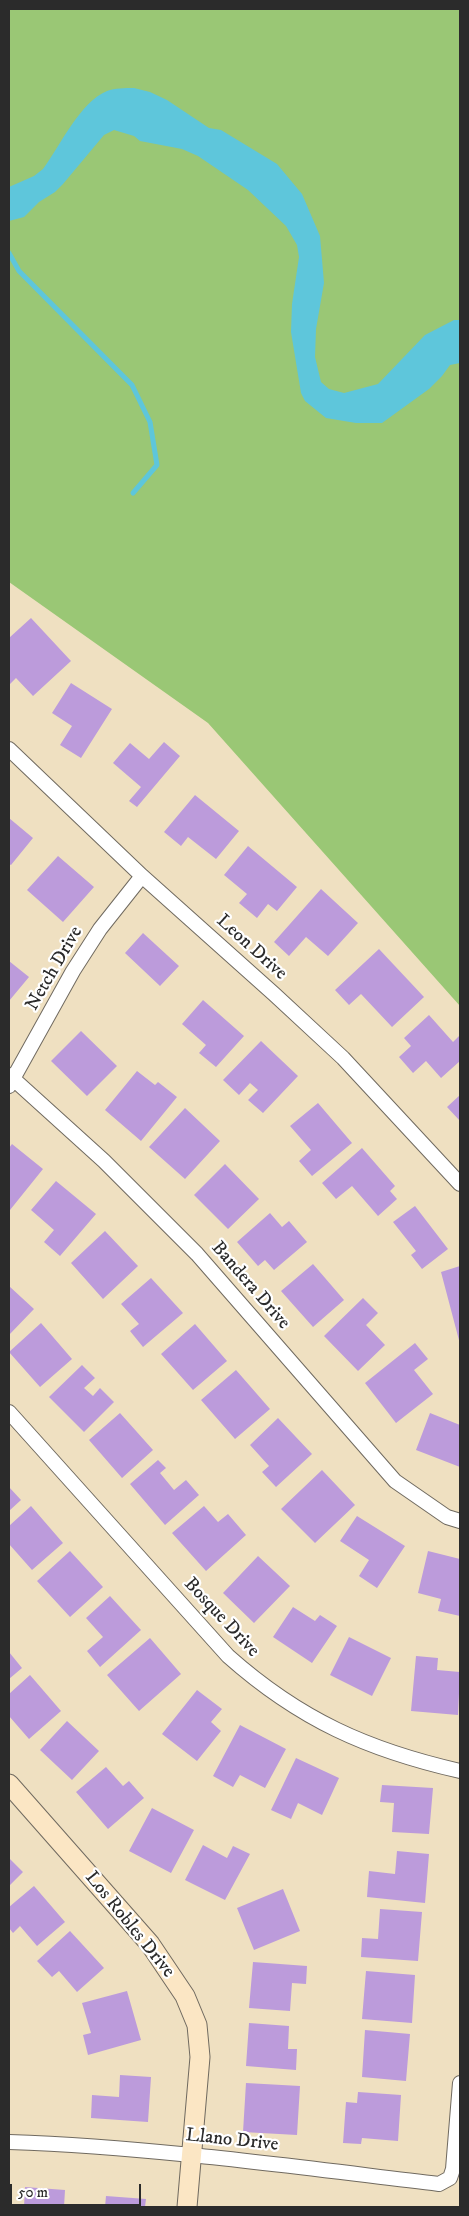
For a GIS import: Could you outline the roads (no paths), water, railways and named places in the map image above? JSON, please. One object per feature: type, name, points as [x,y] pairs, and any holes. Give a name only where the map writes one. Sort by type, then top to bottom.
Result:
[{"type":"street","name":"Leon Drive","points":[[9,748],[142,876],[343,1058],[460,1184]]},
{"type":"street","name":"Netch Drive","points":[[10,1080],[100,929],[142,876]]},
{"type":"street","name":"Bandera Drive","points":[[10,1080],[104,1161],[198,1254],[395,1481],[447,1517],[460,1521]]},
{"type":"street","name":"Bosque Drive","points":[[9,1412],[228,1656],[259,1684],[308,1716],[360,1741],[426,1763],[460,1771]]},
{"type":"street","name":"Los Robles Drive","points":[[9,1784],[150,1944],[185,1996],[197,2025],[200,2056],[187,2207]]},
{"type":"street","name":"Llano Drive","points":[[9,2142],[56,2144],[192,2156],[439,2184],[450,2178],[453,2169],[460,2083]]},
{"type":"water","points":[[134,88],[150,92],[167,100],[209,128],[221,130],[277,164],[302,194],[320,236],[324,283],[316,329],[315,357],[321,382],[329,389],[344,393],[378,384],[425,335],[454,320],[460,320],[460,363],[450,365],[429,389],[382,423],[356,423],[326,418],[305,401],[301,393],[291,332],[292,304],[299,257],[297,245],[286,226],[248,190],[198,156],[182,149],[140,141],[134,136],[114,130],[104,135],[55,192],[39,202],[24,217],[9,221],[9,187],[34,176],[43,169],[79,114],[97,97],[110,90]]},
{"type":"waterway","points":[[9,253],[19,271],[132,385],[150,422],[157,465],[133,493]]}]
